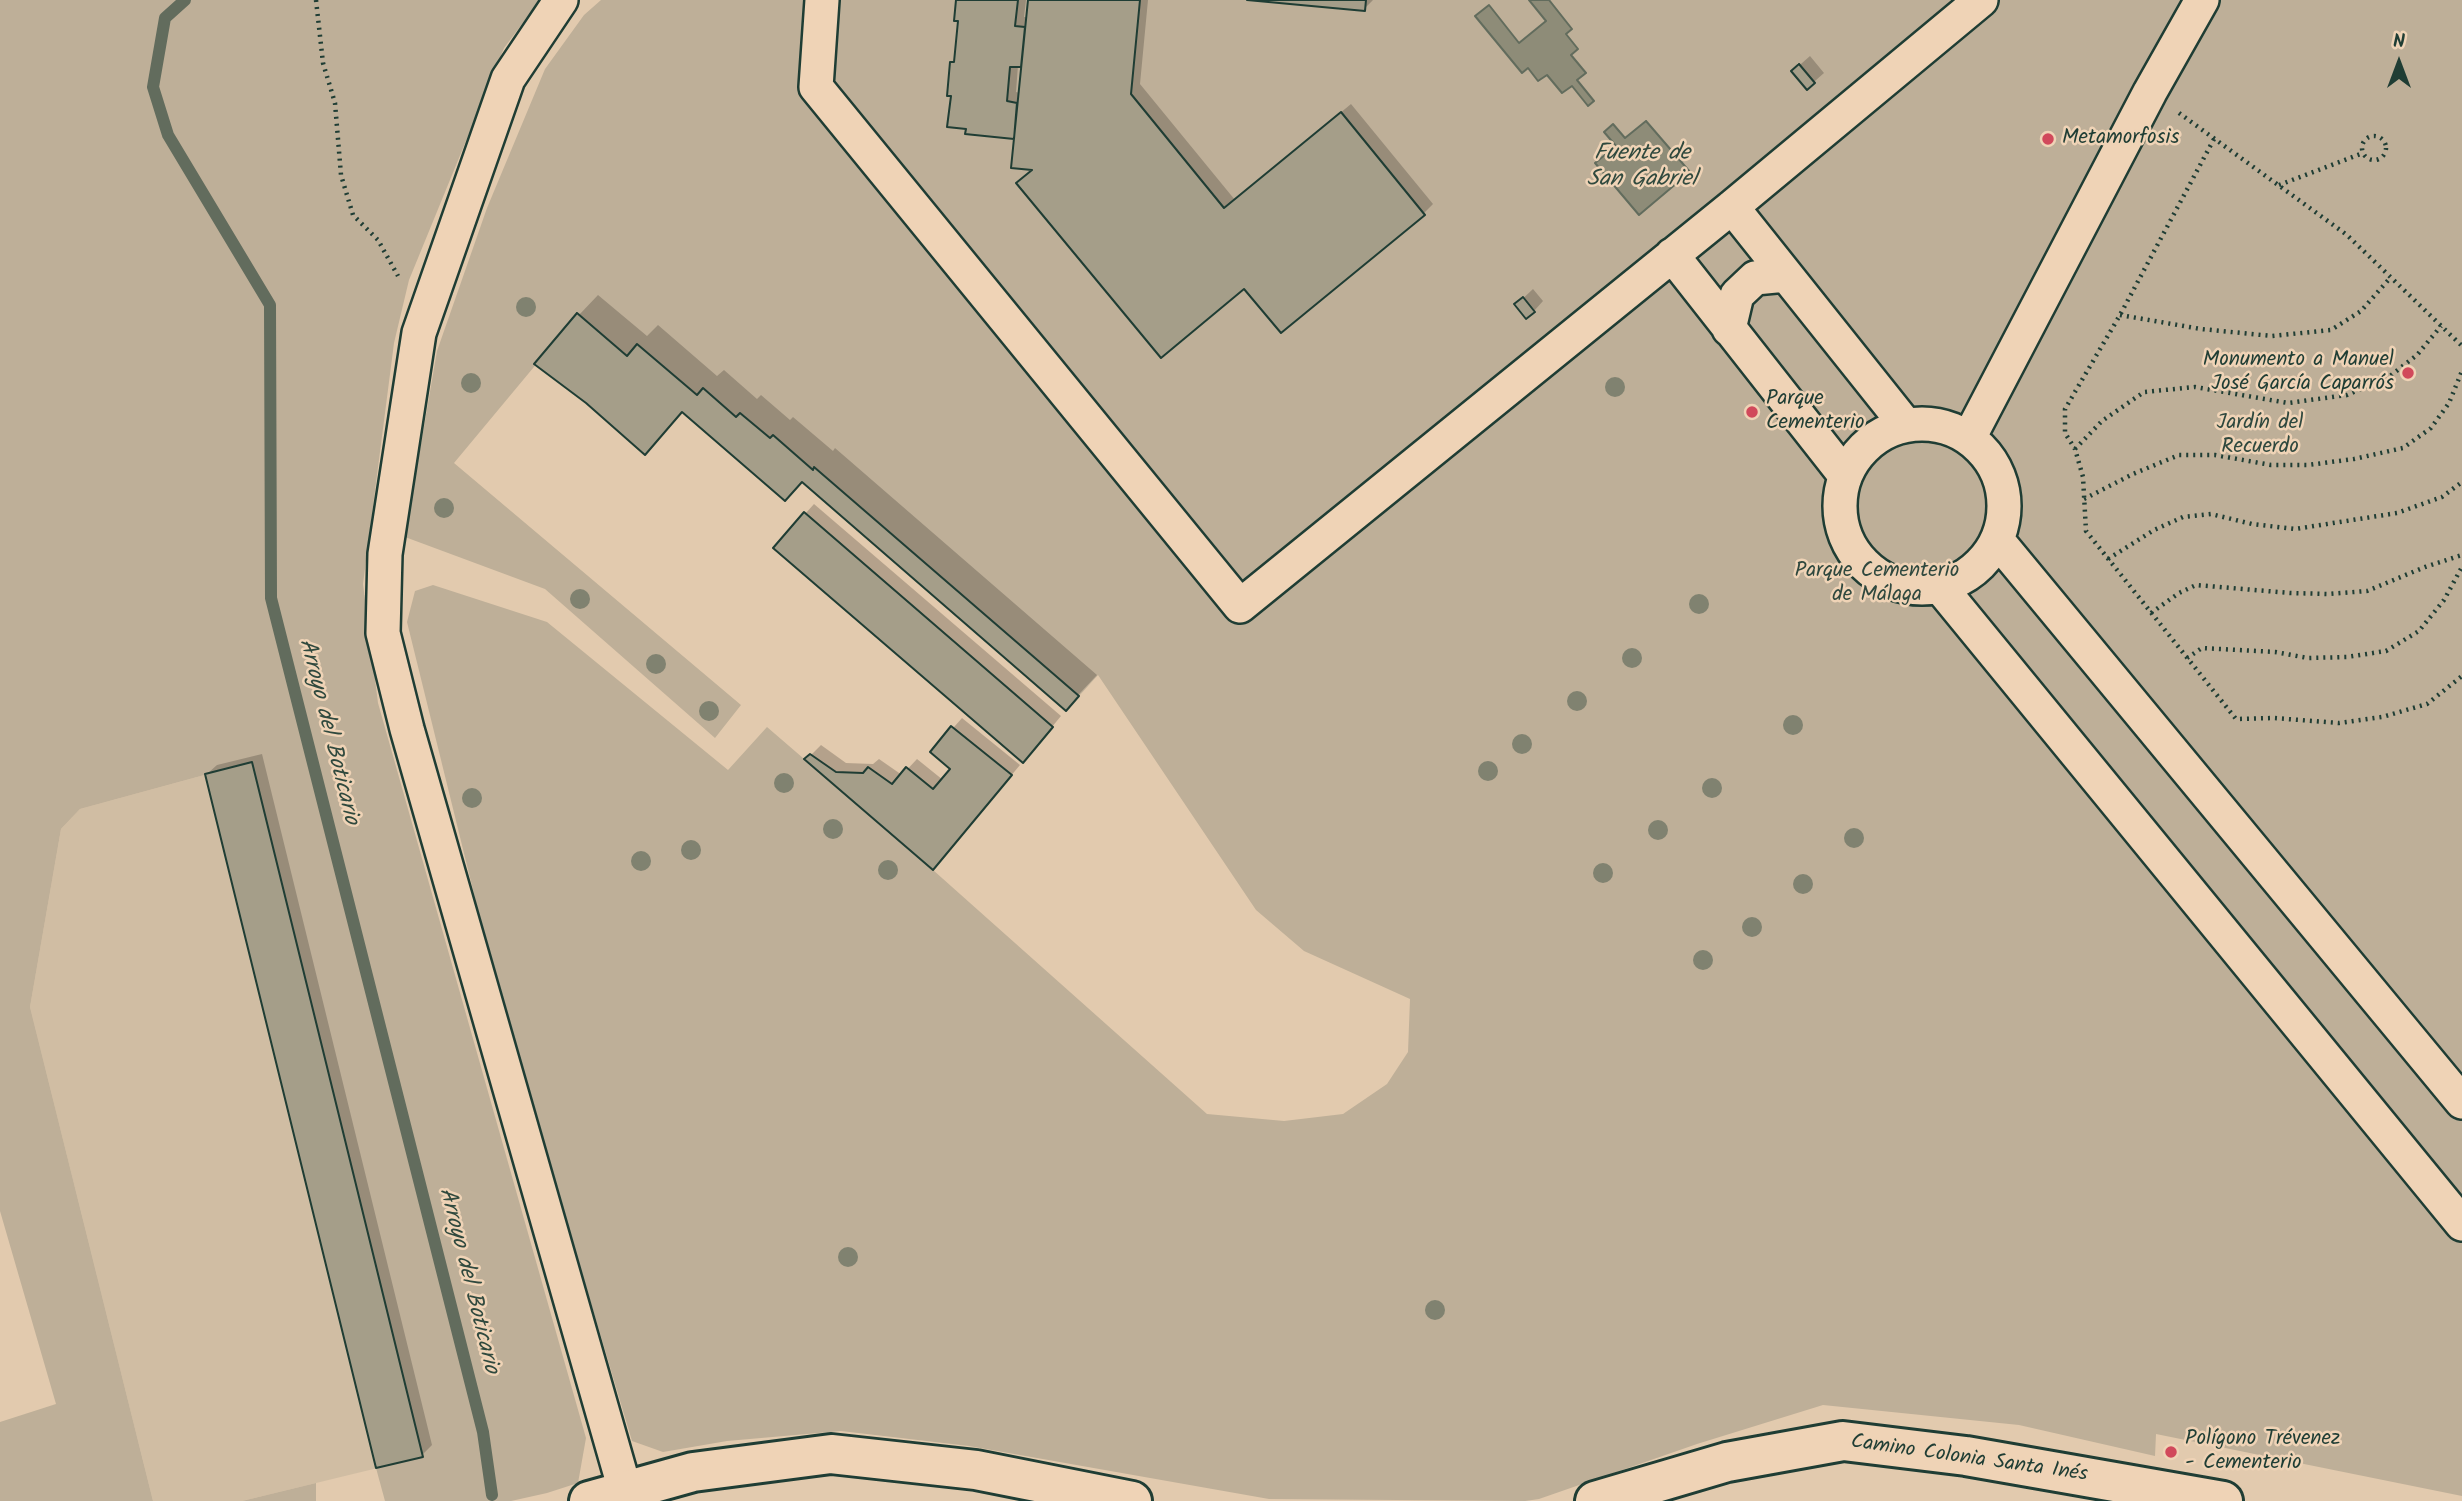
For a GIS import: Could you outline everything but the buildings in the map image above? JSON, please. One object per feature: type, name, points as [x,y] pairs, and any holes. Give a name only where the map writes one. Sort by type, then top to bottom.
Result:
[{"type":"main road","name":"Camino Colonia Santa Inés","points":[[1595,1501],[1727,1462],[1843,1441],[1966,1456],[2222,1501]]},
{"type":"main road","points":[[589,1501],[693,1472],[831,1454],[976,1470],[1132,1501]]},
{"type":"street","points":[[561,0],[508,79],[419,333],[385,554],[383,633],[407,729],[625,1490]]},
{"type":"street","points":[[822,0],[816,87],[1240,606],[1732,207],[1981,0]]},
{"type":"street","points":[[1970,436],[2150,92],[2202,0]]},
{"type":"street","points":[[1732,207],[1905,424]]},
{"type":"street","points":[[1672,255],[1844,474]]},
{"type":"street","points":[[1729,329],[1737,295],[1755,278],[1786,275]]},
{"type":"street","points":[[1905,424],[1939,424],[1970,436],[1996,466],[2006,503],[1998,541],[1975,571],[1941,588],[1898,586],[1861,564],[1844,537],[1838,506],[1844,474],[1869,441],[1905,424]]},
{"type":"street","points":[[1998,541],[2462,1102]]},
{"type":"street","points":[[1941,588],[2462,1224]]},
{"type":"path","points":[[316,0],[323,63],[335,103],[341,175],[353,215],[378,240],[401,281],[419,333]]},
{"type":"path","points":[[2150,92],[2347,235],[2462,346]]},
{"type":"path","points":[[2376,136],[2384,141],[2386,149],[2383,156],[2375,160],[2363,153],[2362,146],[2370,137],[2376,136]]},
{"type":"path","points":[[2214,139],[2120,315],[2065,409],[2065,433],[2075,449],[2083,477],[2086,531],[2236,719],[2274,718],[2339,723],[2382,717],[2427,704],[2462,676]]},
{"type":"path","points":[[2279,186],[2363,153]]},
{"type":"path","points":[[2120,315],[2201,329],[2272,336],[2331,330],[2361,311],[2391,277]]},
{"type":"path","points":[[2075,449],[2102,421],[2144,392],[2195,387],[2288,403],[2347,395],[2389,376],[2417,355],[2441,326]]},
{"type":"path","points":[[2084,499],[2179,455],[2215,455],[2271,466],[2308,465],[2403,448],[2431,428],[2449,402],[2462,371]]},
{"type":"path","points":[[2108,559],[2154,530],[2183,517],[2211,514],[2252,524],[2295,529],[2397,513],[2442,497],[2462,482]]},
{"type":"path","points":[[2151,613],[2179,593],[2196,585],[2290,593],[2367,591],[2462,555]]},
{"type":"path","points":[[2187,658],[2202,648],[2263,651],[2308,658],[2347,657],[2386,651],[2419,631],[2444,600],[2462,567]]},
{"type":"shaded area","points":[[252,762],[423,1457],[242,1501],[153,1501],[30,1007],[61,829],[80,809]]},
{"type":"green space","points":[[0,0],[540,0],[504,48],[409,280],[394,343],[363,584],[378,703],[586,1438],[578,1483],[511,1501],[385,1501],[376,1468],[423,1456],[252,762],[80,809],[61,829],[30,1007],[153,1501],[0,1501],[0,1422],[56,1404],[0,1211]]},
{"type":"green space","name":"Parque Cementerio de Málaga","points":[[601,0],[2462,0],[2462,1496],[2156,1434],[2155,1456],[2019,1425],[1823,1405],[1697,1444],[1539,1499],[1525,1501],[1269,1499],[969,1446],[841,1431],[727,1441],[663,1452],[632,1441],[477,906],[407,622],[415,591],[433,585],[547,622],[728,770],[767,727],[933,870],[1207,1114],[1284,1121],[1343,1114],[1387,1084],[1408,1052],[1410,999],[1304,951],[1256,910],[1098,675],[1079,696],[815,467],[813,470],[773,435],[770,438],[741,413],[736,417],[703,388],[697,395],[637,344],[627,356],[578,314],[454,463],[741,705],[715,738],[545,589],[405,537],[437,351],[487,208],[545,69],[584,15]]},
{"type":"green space","points":[[316,1483],[316,1501],[242,1501]]},
{"type":"water","name":"Fuente de San Gabriel","points":[[1529,0],[1549,0],[1572,29],[1566,34],[1578,49],[1571,55],[1586,73],[1577,80],[1594,101],[1588,106],[1572,86],[1562,93],[1547,75],[1538,81],[1528,68],[1522,73],[1475,16],[1489,5],[1519,43],[1546,21]]},
{"type":"water","name":"Fuente de San Gabriel","points":[[1646,121],[1690,172],[1639,215],[1595,163],[1616,146],[1604,132],[1613,124],[1625,138]]},
{"type":"waterway","name":"Arroyo del Boticario","points":[[185,0],[165,18],[153,87],[168,135],[270,305],[271,598],[483,1432],[492,1495]]},
{"type":"place","name":"Metamorfosis","points":[[2048,139]]},
{"type":"place","name":"Monumento a Manuel José García Caparrós","points":[[2408,373]]},
{"type":"place","name":"Parque Cementerio","points":[[1752,412]]},
{"type":"place","name":"Polígono Trévenez - Cementerio","points":[[2171,1452]]},
{"type":"park label","name":"Jardín del Recuerdo","points":[[2260,436]]}]
